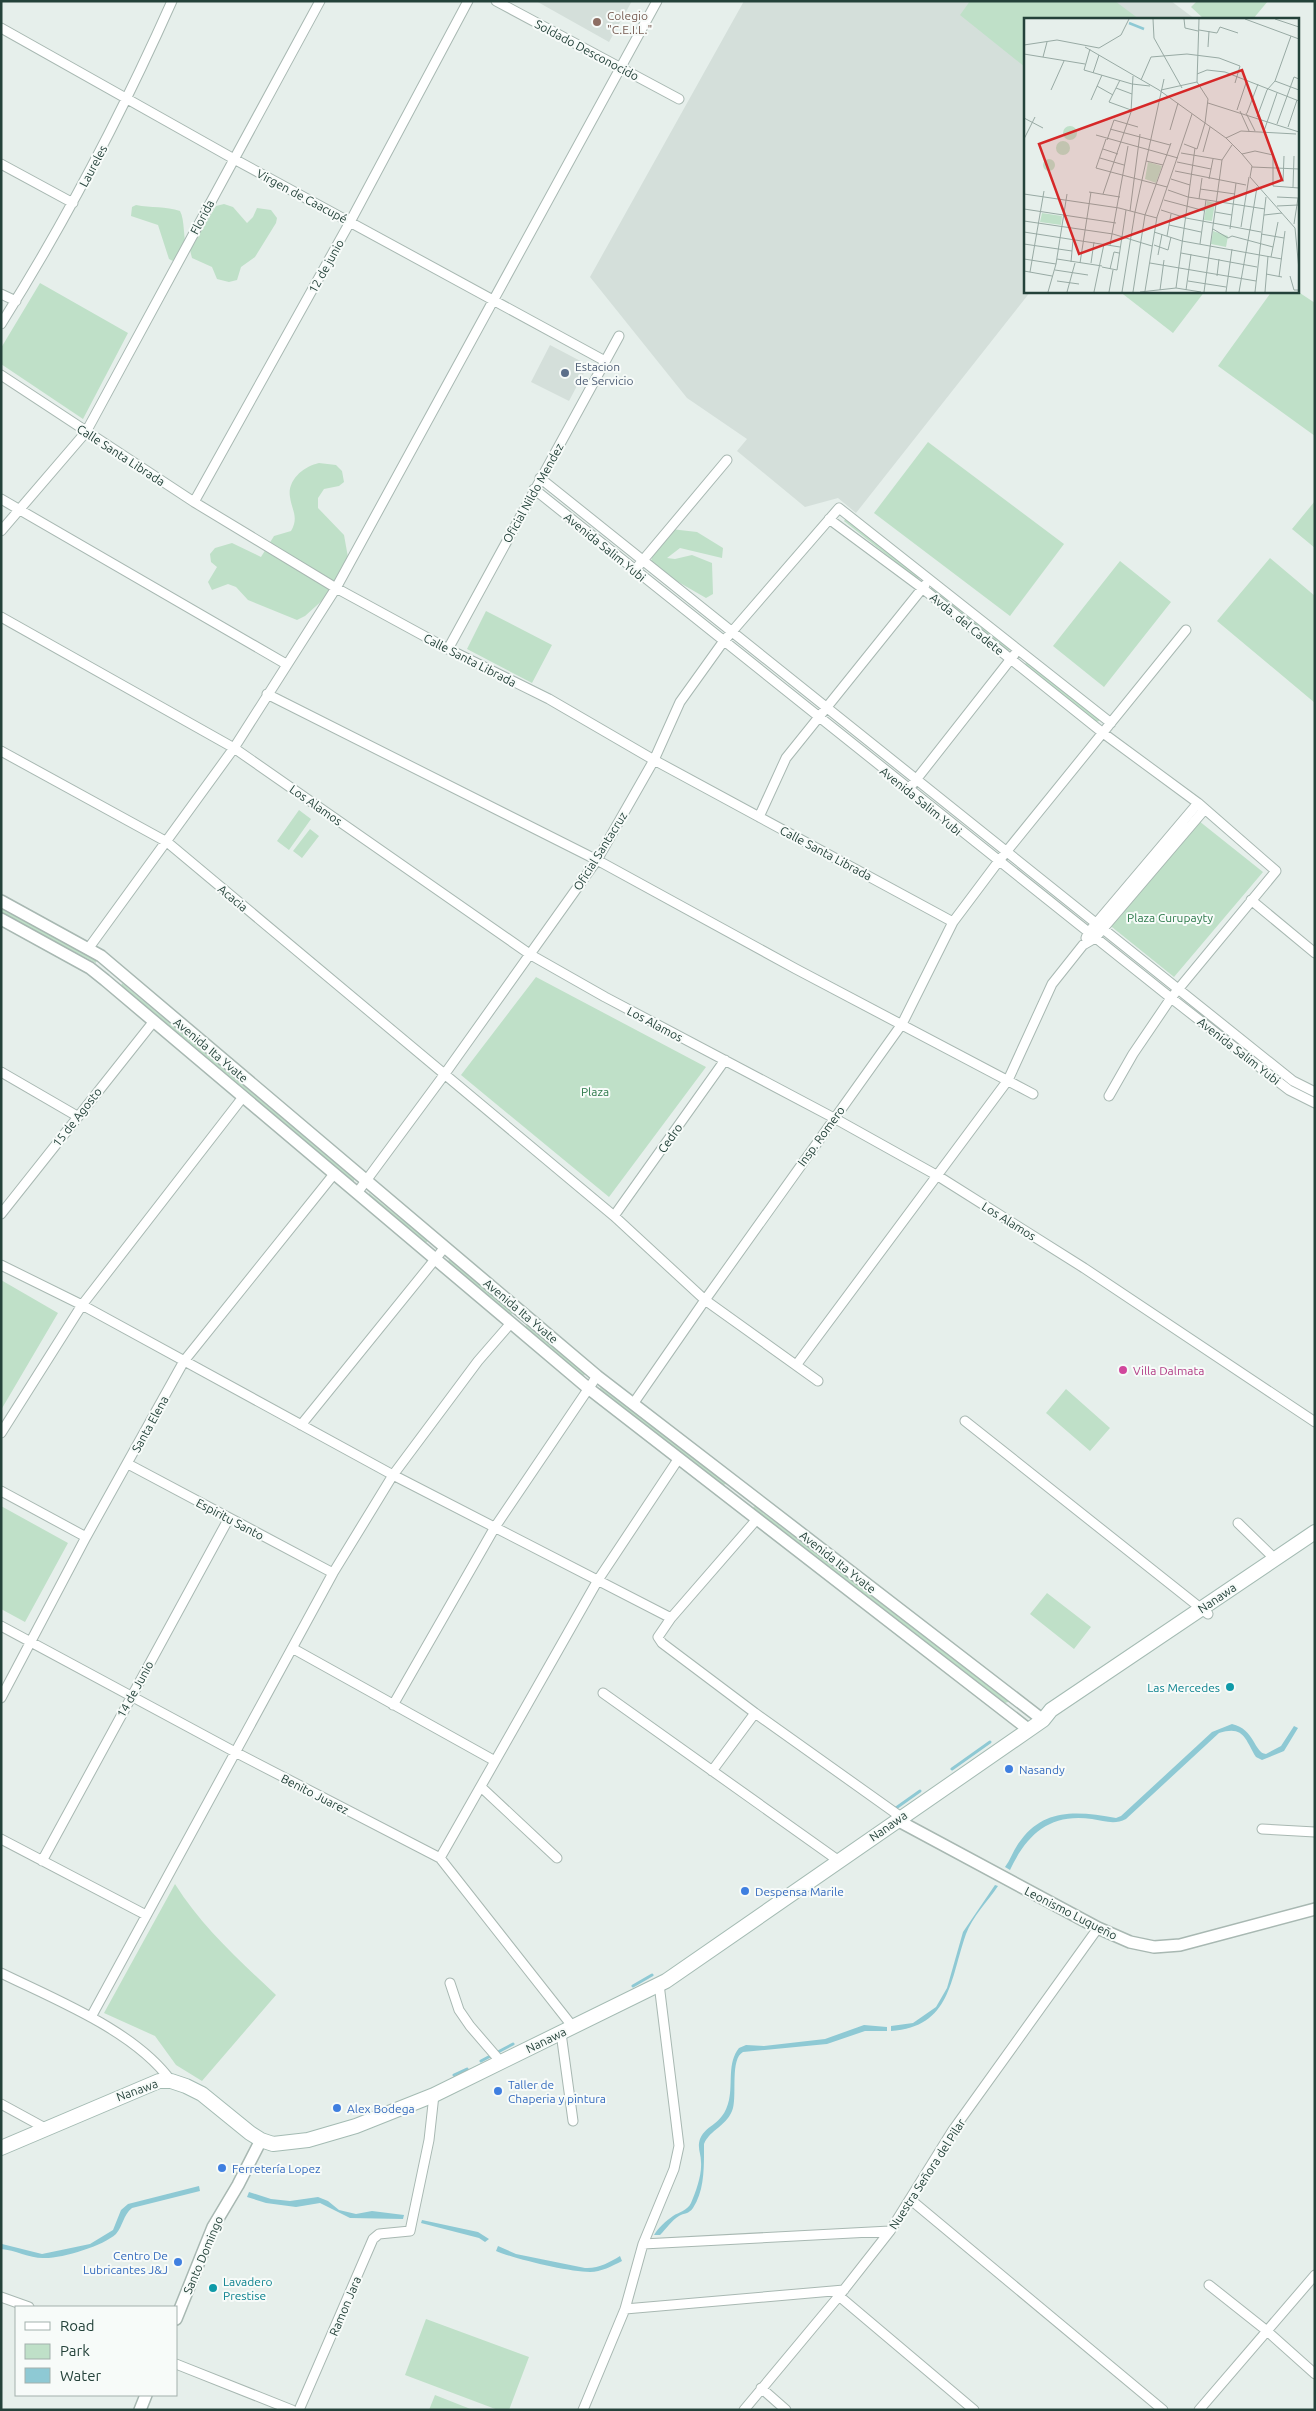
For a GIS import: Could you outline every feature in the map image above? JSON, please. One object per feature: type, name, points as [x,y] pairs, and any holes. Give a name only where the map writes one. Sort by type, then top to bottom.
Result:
[{"type":"main road","name":"Nanawa","points":[[1,2148],[159,2081],[171,2081],[202,2094],[261,2140],[273,2144],[308,2140],[356,2126],[434,2095],[659,1984],[734,1935],[1028,1729],[1045,1718],[1055,1716],[1315,1532]]},
{"type":"main road","name":"Nanawa","points":[[1205,1611],[1315,1542]]},
{"type":"street","name":"Laureles","points":[[1,324],[73,203],[128,99],[172,1]]},
{"type":"street","name":"Florida","points":[[1,531],[86,432],[320,1]]},
{"type":"street","name":"12 de junio","points":[[194,502],[350,222],[468,1]]},
{"type":"street","name":"Soldado Desconocido","points":[[496,1],[679,99]]},
{"type":"street","points":[[88,949],[234,748],[336,588],[491,300],[657,1]]},
{"type":"street","name":"Virgen de Caacupé","points":[[1,28],[234,159],[605,361]]},
{"type":"street","points":[[1,164],[73,203]]},
{"type":"street","points":[[1,294],[16,301]]},
{"type":"street","name":"Oficial Nildo Mendez","points":[[448,649],[619,336]]},
{"type":"street","name":"Calle Santa Librada","points":[[1,375],[194,502],[336,588],[448,649],[549,699],[654,760],[953,922]]},
{"type":"street","points":[[634,570],[727,460]]},
{"type":"street","name":"Avenida Salim Yubi","points":[[540,478],[1293,1081],[1315,1092]]},
{"type":"street","name":"Avenida Salim Yubi","points":[[534,489],[1091,936],[1289,1090],[1314,1100]]},
{"type":"street","points":[[1,499],[286,664]]},
{"type":"street","name":"Oficial Santacruz","points":[[357,1193],[444,1076],[597,860],[654,760],[680,702],[723,642],[839,508],[930,579]]},
{"type":"street","name":"Avda. del Cadete","points":[[829,519],[922,588],[1103,733],[1201,806],[1276,871],[1251,900]]},
{"type":"street","points":[[759,817],[786,758],[817,716],[930,579],[1111,723]]},
{"type":"street","name":"Los Alamos","points":[[1,618],[234,748],[531,955],[605,997],[834,1118],[938,1176],[1084,1268],[1315,1422]]},
{"type":"street","name":"Insp. Romero","points":[[633,1404],[704,1300],[902,1024],[953,922],[1006,851],[1186,630]]},
{"type":"street","points":[[908,790],[1019,649]]},
{"type":"street","points":[[267,694],[597,860],[1032,1094]]},
{"type":"street","name":"Acacia","points":[[1,751],[167,842],[444,1076],[614,1216],[704,1300],[797,1364],[818,1381]]},
{"type":"street","points":[[797,1364],[1008,1080],[1052,984],[1201,806]]},
{"type":"street","points":[[1109,1096],[1133,1054],[1171,998],[1251,900],[1315,953]]},
{"type":"street","name":"Avenida Ita Yvate","points":[[1,901],[88,949],[115,968],[597,1376],[1045,1718]]},
{"type":"street","name":"Avenida Ita Yvate","points":[[1,919],[90,968],[588,1388],[1028,1729]]},
{"type":"street","points":[[105,980],[115,968]]},
{"type":"street","name":"15 de Agosto","points":[[1,1214],[154,1021]]},
{"type":"street","name":"Cedro","points":[[614,1216],[725,1060]]},
{"type":"street","points":[[1,1072],[77,1116]]},
{"type":"street","points":[[1,1433],[82,1305],[243,1097]]},
{"type":"street","points":[[281,1128],[290,1117]]},
{"type":"street","name":"Santa Elena","points":[[1,1698],[86,1537],[184,1361],[334,1174]]},
{"type":"street","points":[[302,1425],[445,1247]]},
{"type":"street","points":[[1,1265],[82,1305],[393,1475],[671,1618]]},
{"type":"street","points":[[91,2017],[332,1573],[393,1475],[478,1361],[511,1323]]},
{"type":"street","points":[[393,1705],[495,1527],[597,1376]]},
{"type":"street","points":[[965,1421],[1205,1611]]},
{"type":"street","points":[[440,1858],[598,1580],[679,1458]]},
{"type":"street","name":"Espiritu Santo","points":[[128,1464],[332,1573]]},
{"type":"street","points":[[1,1491],[86,1537]]},
{"type":"street","points":[[737,1504],[747,1492]]},
{"type":"street","name":"14 de Junio","points":[[42,1860],[229,1518]]},
{"type":"street","points":[[757,1519],[671,1618],[658,1637],[662,1643],[755,1713],[899,1818]]},
{"type":"street","points":[[1238,1523],[1276,1559]]},
{"type":"street","points":[[882,1614],[892,1603]]},
{"type":"street","name":"Benito Juarez","points":[[1,1626],[235,1752],[440,1858],[567,2030]]},
{"type":"street","points":[[292,1648],[495,1761]]},
{"type":"street","points":[[603,1693],[839,1861]]},
{"type":"street","points":[[712,1771],[755,1713]]},
{"type":"street","points":[[481,1787],[557,1858]]},
{"type":"street","name":"Leonismo Luqueño","points":[[899,1818],[1098,1928],[1130,1942],[1165,1947],[1315,1908]]},
{"type":"street","points":[[1262,1829],[1315,1832]]},
{"type":"street","points":[[1,1839],[146,1915]]},
{"type":"street","name":"Nuestra Señora del Pilar","points":[[744,2410],[890,2231],[953,2130],[1098,1928]]},
{"type":"street","points":[[1,1972],[91,2017],[152,2058],[171,2081]]},
{"type":"street","points":[[450,1982],[459,2010],[501,2062]]},
{"type":"street","points":[[595,2410],[585,2406],[625,2309],[643,2244],[674,2169],[679,2146],[659,1984]]},
{"type":"street","points":[[567,2030],[573,2121]]},
{"type":"street","name":"Ramon Jara","points":[[300,2409],[373,2239],[379,2234],[410,2231],[429,2140],[434,2095]]},
{"type":"street","points":[[1,2104],[46,2128]]},
{"type":"street","name":"Santo Domingo","points":[[178,2314],[213,2227],[261,2140]]},
{"type":"street","points":[[911,2200],[1163,2410]]},
{"type":"street","points":[[643,2244],[890,2231]]},
{"type":"street","points":[[1199,2410],[1315,2275]]},
{"type":"street","points":[[1209,2285],[1267,2331],[1315,2374]]},
{"type":"street","points":[[625,2309],[841,2293],[974,2410]]},
{"type":"street","points":[[1,2296],[26,2306]]},
{"type":"street","points":[[178,2365],[292,2410]]},
{"type":"street","points":[[761,2388],[786,2410]]},
{"type":"street","points":[[140,2410],[146,2396]]},
{"type":"shaded area","name":"Colegio \"C.E.I.L.\"","points":[[536,1],[632,1],[609,42]]},
{"type":"shaded area","points":[[744,1],[1171,1],[1194,18],[1024,18],[1024,292],[1030,292],[856,513],[838,498],[805,507],[737,451],[747,439],[687,398],[590,277]]},
{"type":"shaded area","name":"Estacion de Servicio","points":[[550,345],[588,365],[569,401],[531,382]]},
{"type":"green space","points":[[970,1],[1115,1],[1138,18],[1024,18],[1024,66],[960,15]]},
{"type":"green space","points":[[1197,1],[1268,1],[1254,18],[1203,18],[1191,7]]},
{"type":"green space","points":[[224,204],[233,207],[247,223],[253,217],[257,208],[271,210],[277,218],[276,223],[255,257],[241,267],[237,280],[229,282],[217,279],[212,267],[192,258],[190,250],[216,206]]},
{"type":"green space","points":[[136,205],[180,211],[183,219],[187,251],[177,263],[169,259],[158,225],[131,216],[132,207]]},
{"type":"green space","points":[[40,283],[128,333],[83,419],[1,364],[1,348]]},
{"type":"green space","points":[[1120,292],[1204,292],[1173,333]]},
{"type":"green space","points":[[1271,292],[1298,292],[1315,303],[1315,436],[1218,366]]},
{"type":"green space","points":[[928,442],[1064,544],[1010,616],[874,513]]},
{"type":"green space","points":[[319,463],[336,465],[342,471],[344,482],[339,486],[324,489],[318,498],[318,508],[344,535],[349,563],[336,588],[305,616],[297,620],[248,600],[236,587],[228,584],[212,590],[208,582],[217,567],[211,562],[210,554],[215,548],[232,543],[261,557],[274,536],[291,531],[295,518],[290,491],[294,480],[302,471]]},
{"type":"green space","points":[[1315,501],[1315,548],[1292,529]]},
{"type":"green space","points":[[846,518],[920,578],[917,579],[844,521]]},
{"type":"green space","points":[[671,529],[697,532],[723,548],[722,558],[680,548],[667,558],[675,559],[692,555],[712,563],[713,594],[706,598],[661,572],[651,562],[653,553]]},
{"type":"green space","points":[[1270,558],[1315,596],[1315,703],[1217,621]]},
{"type":"green space","points":[[1120,561],[1171,602],[1104,687],[1053,646]]},
{"type":"green space","points":[[932,587],[1010,650],[1008,651],[930,589]]},
{"type":"green space","points":[[486,611],[552,645],[532,683],[467,649]]},
{"type":"green space","points":[[1026,662],[1099,719],[1099,721],[1096,722],[1025,665]]},
{"type":"green space","points":[[299,810],[311,819],[289,850],[277,841]]},
{"type":"green space","name":"Plaza Curupayty","points":[[1199,821],[1263,872],[1174,977],[1107,923]]},
{"type":"green space","points":[[310,829],[319,836],[302,858],[293,851]]},
{"type":"green space","points":[[1,908],[96,960],[96,963],[1,913]]},
{"type":"green space","name":"Plaza","points":[[536,977],[706,1067],[609,1197],[461,1075]]},
{"type":"green space","points":[[122,983],[354,1179],[354,1181],[352,1182],[121,986]]},
{"type":"green space","points":[[369,1193],[427,1240],[427,1242],[425,1243],[369,1196]]},
{"type":"green space","points":[[450,1259],[512,1314],[509,1315],[447,1262]]},
{"type":"green space","points":[[1,1280],[58,1313],[1,1410]]},
{"type":"green space","points":[[526,1325],[585,1375],[582,1376],[525,1328]]},
{"type":"green space","points":[[600,1387],[726,1482],[726,1484],[723,1485],[600,1390]]},
{"type":"green space","points":[[1066,1389],[1110,1428],[1090,1451],[1046,1413]]},
{"type":"green space","points":[[1,1506],[68,1543],[25,1622],[1,1609]]},
{"type":"green space","points":[[754,1506],[1008,1700],[1008,1702],[1005,1703],[753,1509]]},
{"type":"green space","points":[[1047,1593],[1091,1627],[1074,1649],[1030,1614]]},
{"type":"green space","points":[[175,1884],[209,1929],[276,1995],[202,2081],[176,2065],[155,2036],[104,2013]]},
{"type":"green space","points":[[426,2319],[529,2357],[509,2410],[498,2410],[405,2375]]},
{"type":"green space","points":[[435,2395],[473,2410],[429,2410]]},
{"type":"water","points":[[1232,1724],[1240,1727],[1250,1735],[1259,1750],[1266,1754],[1281,1746],[1294,1726],[1298,1728],[1284,1751],[1262,1760],[1256,1757],[1246,1739],[1239,1732],[1227,1731],[1219,1733],[1126,1819],[1114,1822],[1077,1818],[1064,1819],[1052,1823],[1032,1836],[1010,1870],[1005,1867],[1016,1846],[1031,1829],[1041,1822],[1064,1814],[1089,1814],[1116,1818],[1121,1816],[1212,1732]]},
{"type":"water","points":[[995,1885],[998,1886],[976,1915],[966,1934],[951,1983],[945,1998],[937,2010],[926,2020],[911,2028],[891,2031],[891,2026],[913,2023],[936,2007],[947,1988],[963,1932]]},
{"type":"water","points":[[864,2025],[887,2027],[887,2031],[865,2031],[827,2044],[743,2052],[739,2056],[735,2069],[734,2102],[731,2114],[710,2135],[704,2144],[703,2177],[697,2201],[690,2211],[671,2222],[660,2235],[654,2235],[665,2222],[685,2210],[691,2203],[701,2172],[700,2139],[719,2120],[726,2108],[730,2094],[733,2060],[739,2048],[746,2045],[764,2046],[825,2039]]},
{"type":"water","points":[[199,2186],[200,2191],[132,2208],[116,2234],[102,2243],[81,2251],[43,2258],[1,2249],[2,2244],[42,2254],[90,2244],[113,2230],[121,2210],[128,2204]]},
{"type":"water","points":[[249,2192],[271,2199],[290,2201],[318,2197],[328,2201],[339,2210],[356,2214],[372,2211],[404,2215],[403,2219],[350,2218],[320,2203],[296,2207],[266,2203],[247,2197]]},
{"type":"water","points":[[422,2220],[478,2232],[489,2239],[485,2242],[479,2238],[421,2223]]},
{"type":"water","points":[[498,2246],[516,2254],[585,2268],[608,2263],[620,2256],[622,2261],[598,2271],[581,2271],[516,2258],[496,2251]]},
{"type":"waterway","points":[[952,1769],[990,1742]]},
{"type":"waterway","points":[[896,1808],[920,1791]]},
{"type":"waterway","points":[[633,1986],[652,1975]]},
{"type":"waterway","points":[[481,2061],[513,2044]]},
{"type":"waterway","points":[[454,2075],[467,2069]]},
{"type":"place","name":"Colegio \"C.E.I.L.\"","points":[[597,22]]},
{"type":"place","name":"Estacion de Servicio","points":[[565,373]]},
{"type":"place","name":"Villa Dalmata","points":[[1123,1370]]},
{"type":"place","name":"Las Mercedes","points":[[1230,1687]]},
{"type":"place","name":"Nasandy","points":[[1009,1769]]},
{"type":"place","name":"Despensa Marile","points":[[745,1891]]},
{"type":"place","name":"Taller de Chaperia y pintura","points":[[498,2091]]},
{"type":"place","name":"Alex Bodega","points":[[337,2108]]},
{"type":"place","name":"Ferretería Lopez","points":[[222,2168]]},
{"type":"place","name":"Centro De Lubricantes J&J","points":[[178,2262]]},
{"type":"place","name":"Lavadero Prestise","points":[[213,2288]]}]
